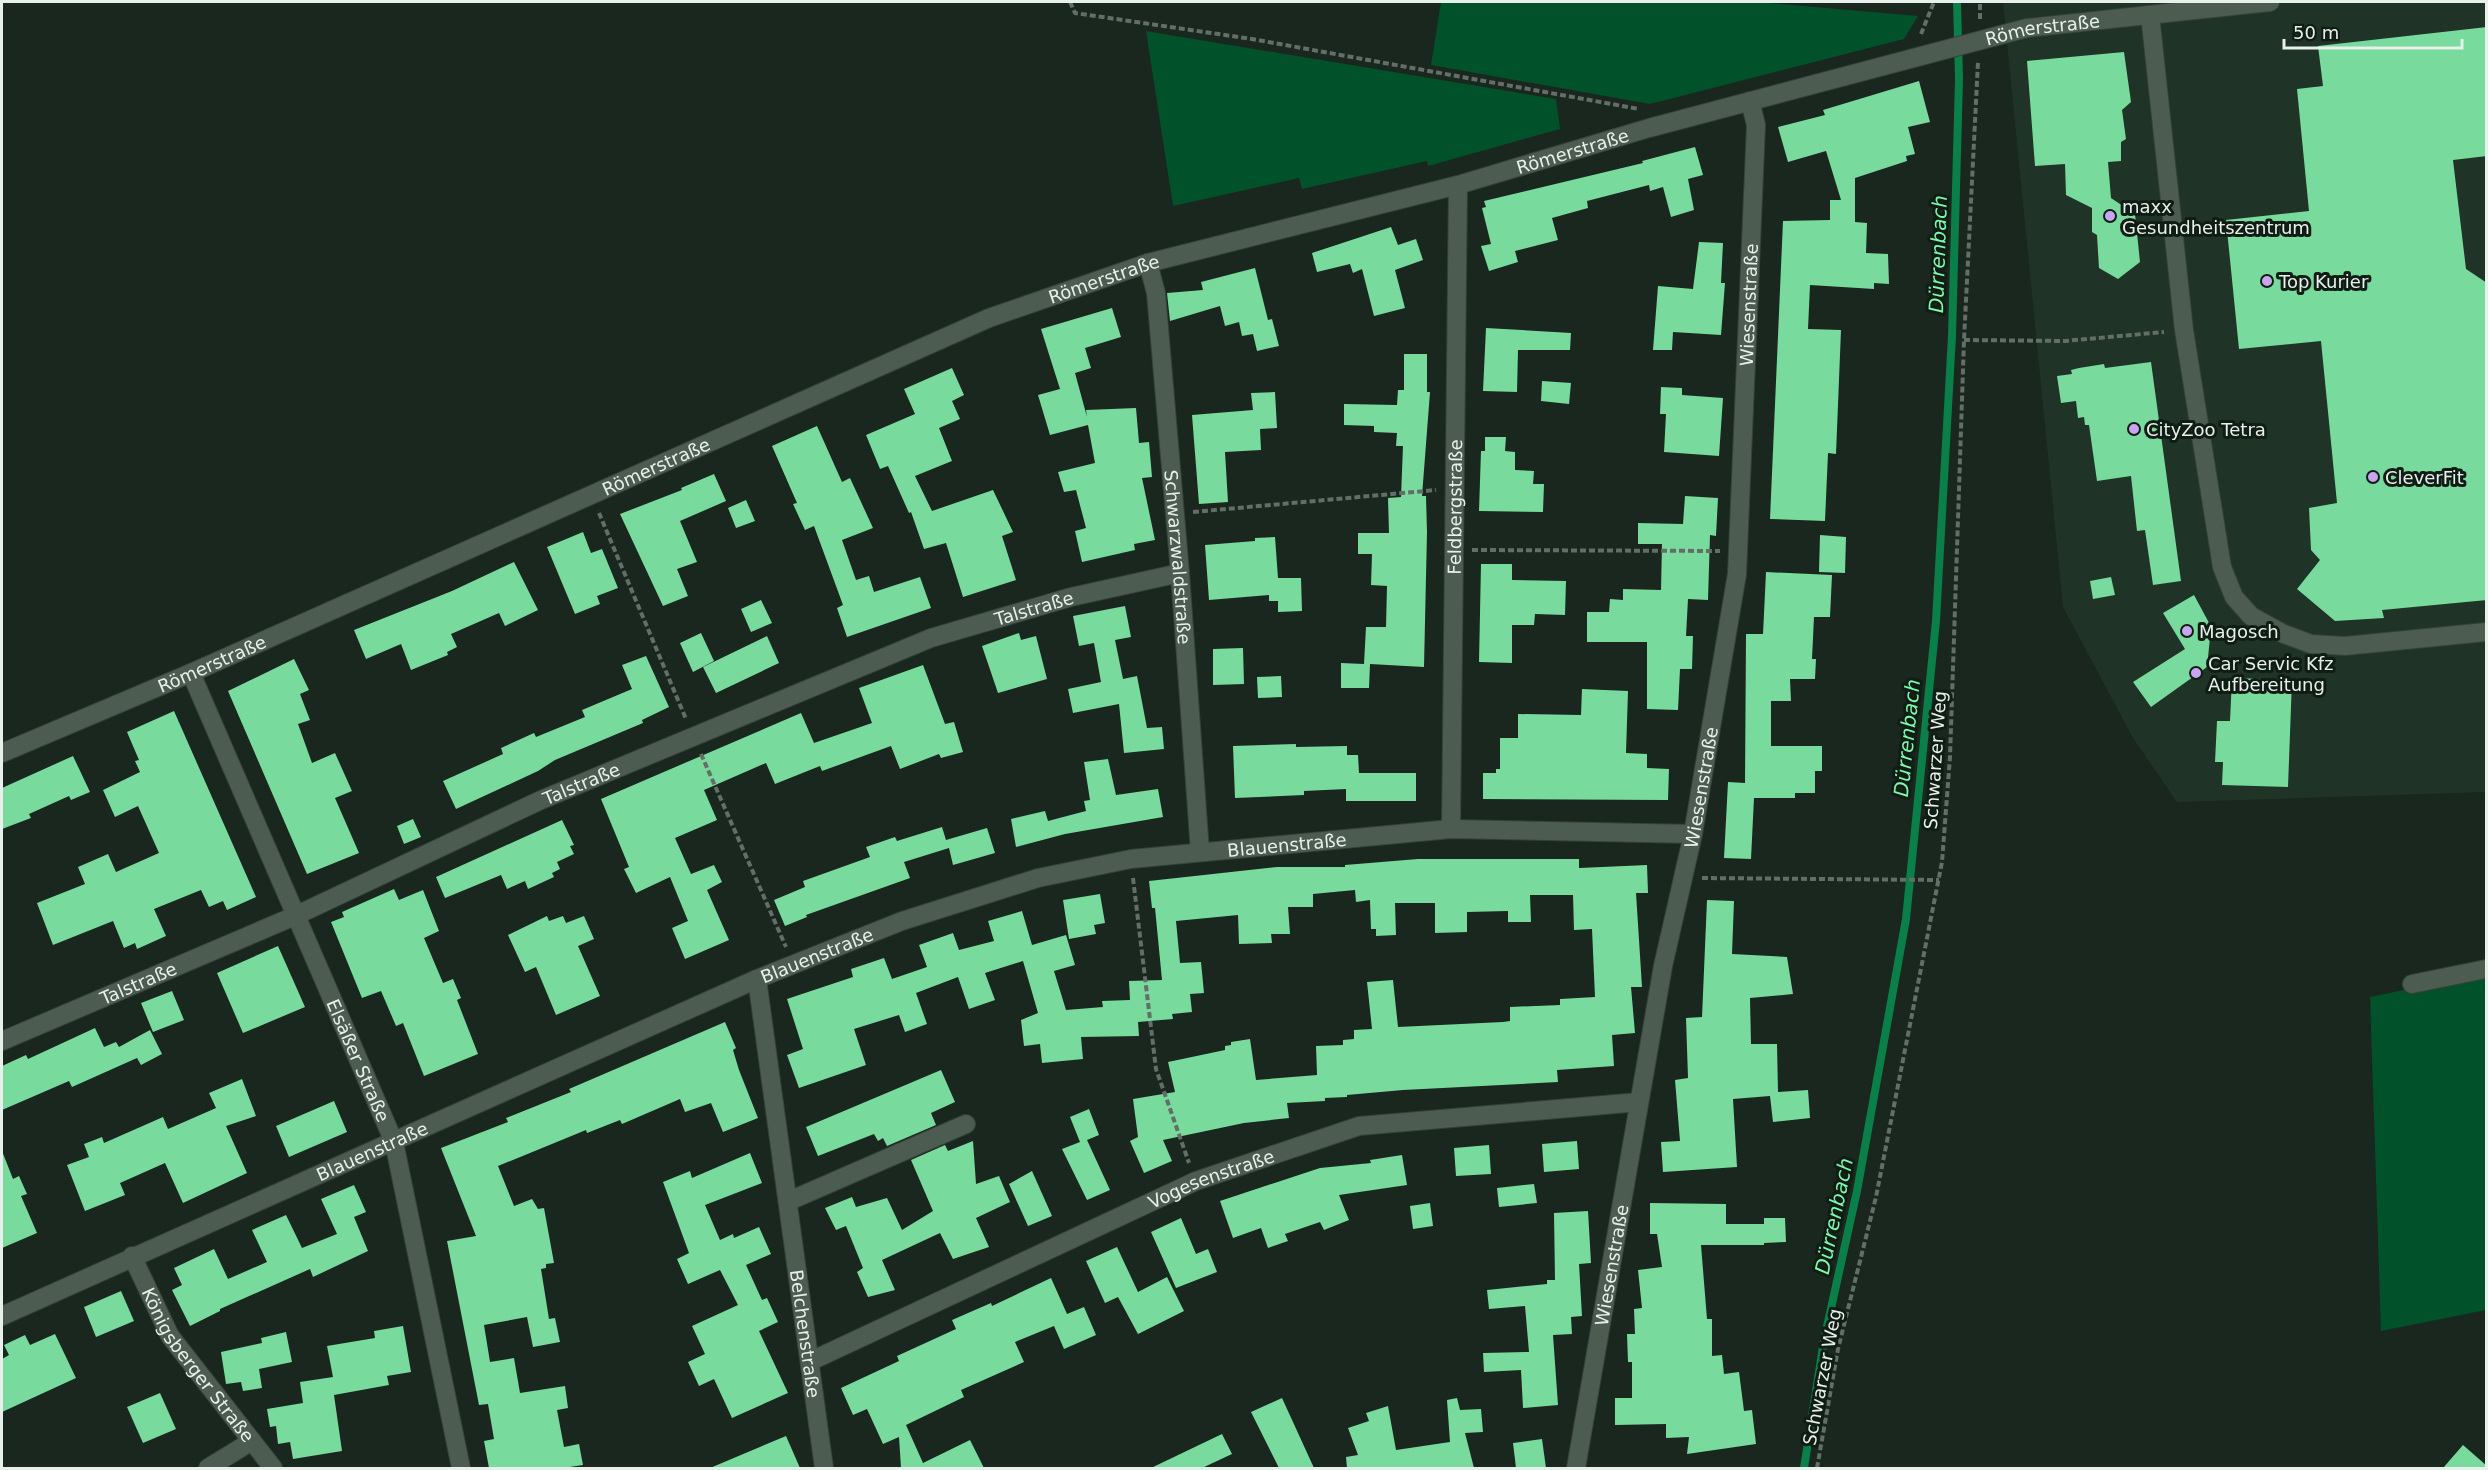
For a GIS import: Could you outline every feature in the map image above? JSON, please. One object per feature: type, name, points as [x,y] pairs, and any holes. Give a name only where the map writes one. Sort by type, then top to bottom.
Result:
[{"type":"street","name":"Römerstraße","points":[[2,753],[191,673],[591,493],[989,318],[1148,263],[1458,185],[1649,128],[1924,53],[2027,28],[2270,2]]},
{"type":"street","points":[[2150,15],[2184,330],[2222,567],[2234,597],[2251,616],[2284,634],[2312,644],[2345,646],[2487,632]]},
{"type":"street","name":"Wiesenstraße","points":[[1576,1468],[1663,966],[1693,834],[1737,574],[1756,125],[1750,101]]},
{"type":"street","name":"Feldbergstraße","points":[[1451,829],[1458,185]]},
{"type":"street","name":"Schwarzwaldstraße","points":[[1148,263],[1156,292],[1180,573],[1200,852]]},
{"type":"street","name":"Talstraße","points":[[2,1041],[297,915],[541,800],[931,638],[1071,597],[1180,573]]},
{"type":"street","name":"Elsäßer Straße","points":[[191,673],[394,1142],[461,1468]]},
{"type":"street","name":"Blauenstraße","points":[[2,1316],[132,1256],[394,1142],[757,979],[902,921],[1026,882],[1131,860],[1451,829],[1693,834]]},
{"type":"street","points":[[2412,984],[2487,969]]},
{"type":"street","name":"Belchenstraße","points":[[757,979],[812,1361],[824,1468]]},
{"type":"street","name":"Vogesenstraße","points":[[812,1361],[1196,1181],[1359,1126],[1639,1102]]},
{"type":"street","points":[[789,1201],[966,1124]]},
{"type":"street","name":"Königsberger Straße","points":[[132,1256],[170,1336],[273,1468]]},
{"type":"street","points":[[208,1468],[252,1441]]},
{"type":"path","points":[[1070,2],[1075,13],[1252,39],[1645,110],[1649,128]]},
{"type":"path","points":[[1924,53],[1920,38],[1934,2]]},
{"type":"path","name":"Schwarzer Weg","points":[[1817,1468],[1838,1349],[1876,1197],[1939,880],[1950,758],[1964,340],[1979,40]]},
{"type":"path","points":[[1964,340],[2065,340],[2184,330]]},
{"type":"path","points":[[1174,513],[1454,488]]},
{"type":"path","points":[[591,493],[793,965]]},
{"type":"path","points":[[1454,550],[1738,551]]},
{"type":"path","points":[[1131,860],[1156,1069],[1196,1181]]},
{"type":"path","points":[[1683,878],[1939,880]]},
{"type":"shaded area","points":[[2003,2],[2486,2],[2486,792],[2177,802],[2133,738],[2063,607]]},
{"type":"green space","points":[[1441,2],[1758,2],[1918,16],[1904,39],[1650,104],[1431,65]]},
{"type":"green space","points":[[1146,31],[1556,99],[1560,129],[1428,166],[1427,161],[1302,189],[1299,178],[1173,206]]},
{"type":"green space","points":[[2486,973],[2486,1310],[2381,1331],[2370,997]]},
{"type":"building","points":[[2487,27],[2487,156],[2453,160],[2466,269],[2487,283],[2487,600],[2382,610],[2384,618],[2335,621],[2297,589],[2320,560],[2311,550],[2309,508],[2337,503],[2321,341],[2239,349],[2226,220],[2309,211],[2297,89],[2323,86],[2318,46]]},
{"type":"building","points":[[2124,52],[2131,102],[2122,110],[2126,139],[2121,142],[2121,161],[2108,162],[2111,198],[2135,214],[2140,262],[2118,279],[2099,268],[2097,235],[2092,232],[2092,208],[2066,195],[2065,164],[2035,166],[2027,61]]},
{"type":"building","points":[[1919,81],[1930,122],[1908,127],[1915,154],[1906,156],[1907,161],[1855,178],[1855,222],[1867,223],[1866,253],[1888,254],[1889,284],[1874,283],[1874,289],[1810,285],[1808,329],[1841,330],[1836,454],[1828,453],[1825,521],[1770,519],[1783,221],[1830,220],[1830,200],[1841,200],[1826,151],[1788,162],[1778,127],[1825,115],[1823,110]]},
{"type":"building","points":[[1695,147],[1703,175],[1688,179],[1694,210],[1671,217],[1663,187],[1650,191],[1649,185],[1587,201],[1588,208],[1552,218],[1558,240],[1515,251],[1518,262],[1489,271],[1481,246],[1491,244],[1482,208],[1486,207],[1484,201],[1643,163],[1642,161]]},
{"type":"building","points":[[1391,227],[1398,245],[1416,239],[1423,260],[1395,270],[1405,308],[1374,316],[1362,269],[1353,273],[1350,264],[1317,272],[1312,253]]},
{"type":"building","points":[[1699,242],[1723,243],[1721,283],[1725,283],[1721,335],[1673,332],[1672,350],[1653,350],[1658,286],[1693,289]]},
{"type":"building","points":[[1255,268],[1268,320],[1272,319],[1279,346],[1257,351],[1253,334],[1242,336],[1239,322],[1225,326],[1220,306],[1170,321],[1167,293],[1203,290],[1201,282]]},
{"type":"building","points":[[1112,308],[1121,337],[1085,348],[1091,368],[1075,373],[1087,417],[1086,410],[1136,408],[1139,443],[1149,442],[1152,477],[1142,478],[1155,540],[1134,544],[1135,550],[1082,562],[1075,531],[1086,528],[1076,490],[1064,492],[1058,472],[1095,463],[1088,425],[1050,435],[1038,395],[1060,389],[1041,329]]},
{"type":"building","points":[[1486,328],[1571,333],[1570,350],[1518,350],[1517,392],[1483,391]]},
{"type":"building","points":[[1404,354],[1427,354],[1427,392],[1430,392],[1422,496],[1426,496],[1427,532],[1424,667],[1370,664],[1369,688],[1341,688],[1341,663],[1364,664],[1366,627],[1386,627],[1387,586],[1371,585],[1372,554],[1358,554],[1358,533],[1389,533],[1388,498],[1401,497],[1403,446],[1396,446],[1397,433],[1374,432],[1374,426],[1344,425],[1344,404],[1397,405],[1398,390],[1404,390]]},
{"type":"building","points":[[2151,362],[2181,581],[2153,585],[2145,530],[2137,531],[2131,476],[2097,481],[2089,425],[2085,425],[2084,417],[2078,418],[2076,401],[2061,403],[2057,376],[2072,374],[2071,370],[2104,364],[2105,368]]},
{"type":"building","points":[[952,368],[964,395],[952,401],[960,419],[939,428],[952,461],[915,476],[932,511],[993,490],[1013,532],[1002,536],[1016,580],[963,597],[946,543],[924,549],[911,512],[909,513],[888,466],[880,469],[866,435],[915,414],[904,389]]},
{"type":"building","points":[[1542,381],[1571,383],[1569,404],[1541,401]]},
{"type":"building","points":[[1661,387],[1682,388],[1682,395],[1723,398],[1719,456],[1664,452],[1666,414],[1660,414]]},
{"type":"building","points":[[1275,392],[1277,428],[1260,429],[1261,450],[1225,452],[1228,502],[1199,504],[1192,415],[1253,410],[1251,393]]},
{"type":"building","points":[[817,426],[842,482],[850,478],[873,528],[842,540],[856,580],[869,576],[874,592],[920,577],[931,608],[847,637],[837,608],[843,605],[814,526],[805,530],[793,504],[797,503],[772,446]]},
{"type":"building","points":[[1485,437],[1506,437],[1505,451],[1515,452],[1515,470],[1534,471],[1533,484],[1544,484],[1543,512],[1479,511],[1481,451],[1485,451]]},
{"type":"building","points":[[714,474],[726,501],[680,521],[697,562],[677,569],[688,596],[663,606],[620,514],[682,490],[681,488]]},
{"type":"building","points":[[1685,496],[1718,498],[1716,536],[1710,535],[1708,600],[1688,599],[1686,636],[1693,636],[1692,669],[1680,669],[1678,710],[1647,709],[1647,642],[1587,642],[1587,612],[1609,612],[1610,599],[1623,600],[1623,589],[1661,590],[1662,544],[1638,544],[1638,523],[1683,524]]},
{"type":"building","points":[[746,500],[755,521],[736,528],[728,508]]},
{"type":"building","points":[[583,532],[591,553],[602,549],[618,588],[597,596],[600,604],[575,614],[547,547]]},
{"type":"building","points":[[1820,535],[1846,537],[1845,573],[1819,572]]},
{"type":"building","points":[[1275,537],[1278,578],[1301,578],[1302,611],[1278,612],[1278,601],[1269,601],[1269,595],[1209,600],[1205,545]]},
{"type":"building","points":[[514,562],[538,610],[505,626],[499,613],[451,634],[457,647],[447,652],[448,655],[411,670],[401,644],[366,659],[354,630],[452,591]]},
{"type":"building","points":[[1481,564],[1512,564],[1512,580],[1566,581],[1565,615],[1535,614],[1534,625],[1512,625],[1512,663],[1479,662]]},
{"type":"building","points":[[1766,572],[1832,575],[1830,617],[1814,617],[1812,659],[1816,659],[1815,679],[1790,679],[1791,701],[1771,701],[1771,746],[1822,746],[1822,771],[1815,771],[1815,793],[1795,793],[1795,798],[1754,798],[1751,859],[1724,858],[1728,782],[1745,783],[1746,634],[1763,634]]},
{"type":"building","points":[[2111,577],[2115,595],[2093,599],[2090,581]]},
{"type":"building","points":[[2194,595],[2215,634],[2210,638],[2207,667],[2151,707],[2133,682],[2185,649],[2163,613]]},
{"type":"building","points":[[761,600],[772,623],[751,632],[741,609]]},
{"type":"building","points":[[1125,606],[1131,637],[1115,640],[1123,679],[1137,676],[1147,728],[1162,727],[1164,749],[1124,753],[1119,704],[1073,713],[1068,689],[1101,682],[1094,643],[1079,646],[1073,616]]},
{"type":"building","points":[[701,633],[714,661],[693,672],[680,643]]},
{"type":"building","points":[[1019,633],[1021,640],[1036,636],[1047,679],[998,693],[982,646]]},
{"type":"building","points":[[767,636],[779,663],[716,693],[703,667]]},
{"type":"building","points":[[1243,648],[1244,684],[1213,685],[1213,649]]},
{"type":"building","points":[[646,656],[669,707],[642,720],[643,723],[555,760],[538,771],[456,809],[443,781],[503,754],[501,748],[534,733],[536,737],[585,717],[582,710],[632,689],[622,665]]},
{"type":"building","points":[[294,659],[309,690],[300,694],[310,720],[298,724],[312,763],[335,753],[352,791],[335,798],[359,853],[307,874],[228,691]]},
{"type":"building","points":[[923,665],[945,724],[954,722],[963,752],[941,758],[939,754],[900,769],[891,746],[822,771],[820,766],[775,784],[766,763],[704,790],[717,820],[675,838],[691,874],[714,865],[722,882],[707,890],[729,940],[685,959],[672,928],[688,921],[670,877],[636,893],[624,869],[629,867],[601,799],[801,713],[814,743],[872,723],[859,688]]},
{"type":"building","points":[[1281,676],[1282,697],[1258,698],[1257,677]]},
{"type":"building","points":[[2232,678],[2292,680],[2288,787],[2222,785],[2223,762],[2215,762],[2217,721],[2230,721]]},
{"type":"building","points":[[1582,689],[1628,691],[1626,753],[1647,754],[1647,768],[1669,769],[1668,800],[1483,799],[1483,773],[1496,773],[1496,769],[1500,769],[1500,738],[1518,738],[1518,714],[1581,715]]},
{"type":"building","points":[[174,711],[256,897],[227,910],[223,901],[209,907],[201,890],[154,909],[166,936],[137,949],[135,943],[124,948],[113,921],[53,945],[37,903],[85,884],[78,867],[108,854],[116,872],[159,853],[138,806],[115,817],[103,790],[140,772],[135,761],[139,760],[127,732]]},
{"type":"building","points":[[1296,744],[1296,747],[1347,746],[1347,755],[1358,755],[1359,773],[1416,773],[1416,801],[1346,801],[1346,789],[1304,791],[1304,795],[1235,798],[1233,746]]},
{"type":"building","points":[[73,756],[90,792],[71,800],[69,796],[29,814],[31,818],[2,829],[2,788]]},
{"type":"building","points":[[1108,759],[1116,795],[1158,789],[1163,817],[1065,834],[1016,847],[1011,819],[1045,811],[1048,821],[1086,811],[1084,801],[1090,800],[1084,762]]},
{"type":"building","points":[[413,819],[421,837],[404,844],[397,826]]},
{"type":"building","points":[[562,820],[574,845],[570,846],[574,854],[557,862],[560,869],[552,873],[554,877],[528,889],[525,881],[507,889],[501,875],[445,898],[436,877]]},
{"type":"building","points":[[942,827],[946,840],[987,828],[995,853],[953,865],[949,848],[904,862],[910,878],[806,915],[807,917],[785,926],[774,900],[805,887],[803,881],[870,857],[866,847],[895,837],[897,841]]},
{"type":"building","points":[[1418,859],[1579,859],[1579,868],[1647,865],[1648,893],[1636,893],[1642,987],[1631,987],[1635,1033],[1612,1035],[1614,1066],[1557,1070],[1558,1082],[1403,1090],[1325,1098],[1325,1101],[1287,1103],[1289,1118],[1244,1123],[1163,1140],[1172,1161],[1144,1173],[1130,1141],[1138,1137],[1133,1099],[1175,1092],[1168,1062],[1225,1050],[1225,1046],[1231,1045],[1231,1042],[1250,1039],[1256,1080],[1317,1075],[1316,1046],[1343,1045],[1343,1040],[1354,1039],[1354,1030],[1372,1029],[1367,982],[1393,980],[1398,1027],[1510,1021],[1510,1007],[1560,1005],[1560,999],[1595,997],[1592,929],[1574,930],[1573,895],[1530,895],[1531,922],[1508,922],[1508,911],[1467,912],[1467,932],[1435,933],[1435,903],[1395,903],[1396,935],[1376,936],[1376,929],[1371,929],[1370,900],[1356,902],[1355,890],[1313,894],[1313,907],[1288,907],[1290,934],[1271,934],[1272,943],[1239,944],[1238,915],[1176,921],[1180,963],[1201,962],[1204,993],[1190,994],[1192,1012],[1172,1014],[1173,1019],[1138,1022],[1139,1036],[1081,1037],[1083,1059],[1042,1063],[1040,1044],[1024,1046],[1021,1020],[1038,1013],[1023,961],[985,973],[995,1000],[969,1009],[958,977],[916,993],[927,1024],[905,1032],[899,1015],[854,1029],[866,1065],[799,1088],[787,1055],[803,1049],[787,999],[853,977],[851,969],[884,958],[892,979],[927,967],[919,945],[953,933],[959,950],[994,941],[988,921],[1022,911],[1032,945],[1066,935],[1075,965],[1054,971],[1066,1010],[1103,1007],[1102,1001],[1130,1000],[1129,981],[1162,980],[1155,908],[1152,908],[1149,881],[1277,867],[1345,867],[1345,865]]},
{"type":"building","points":[[394,889],[399,900],[423,890],[439,931],[424,938],[443,983],[453,979],[461,998],[457,1000],[478,1054],[424,1076],[403,1023],[396,1026],[381,991],[362,998],[331,922],[344,917],[342,912]]},
{"type":"building","points":[[1100,894],[1105,923],[1094,925],[1096,934],[1069,939],[1063,900]]},
{"type":"building","points":[[1707,900],[1734,901],[1732,954],[1787,957],[1793,994],[1750,998],[1751,1044],[1777,1044],[1778,1092],[1808,1090],[1810,1118],[1773,1122],[1770,1096],[1733,1099],[1737,1167],[1663,1172],[1661,1142],[1680,1141],[1675,1080],[1688,1078],[1686,1018],[1702,1017]]},
{"type":"building","points":[[547,916],[549,921],[563,916],[566,923],[584,916],[594,939],[578,946],[600,996],[556,1015],[536,967],[525,972],[508,935]]},
{"type":"building","points":[[278,946],[305,1007],[243,1033],[217,973]]},
{"type":"building","points":[[172,991],[184,1020],[153,1032],[141,1003]]},
{"type":"building","points":[[725,1022],[736,1048],[733,1050],[739,1070],[758,1118],[723,1132],[711,1103],[685,1112],[680,1099],[622,1124],[620,1120],[587,1133],[586,1130],[498,1166],[514,1206],[532,1199],[538,1209],[544,1208],[554,1263],[546,1264],[546,1268],[541,1269],[549,1319],[555,1318],[560,1342],[533,1347],[527,1317],[484,1325],[490,1362],[514,1358],[520,1393],[565,1386],[568,1408],[557,1410],[564,1447],[579,1444],[583,1465],[563,1468],[489,1468],[484,1441],[494,1439],[488,1404],[479,1405],[447,1241],[476,1236],[441,1148],[508,1122],[506,1118],[571,1092],[569,1089]]},
{"type":"building","points":[[95,1028],[104,1047],[116,1042],[119,1047],[150,1030],[162,1054],[141,1065],[137,1058],[72,1087],[69,1081],[2,1110],[2,1066],[26,1055],[28,1059]]},
{"type":"building","points":[[941,1070],[955,1102],[931,1113],[936,1125],[887,1146],[883,1138],[878,1141],[874,1134],[818,1156],[806,1127]]},
{"type":"building","points":[[242,1079],[256,1116],[226,1126],[247,1173],[183,1203],[165,1163],[120,1183],[125,1195],[85,1211],[67,1165],[89,1157],[84,1144],[102,1137],[104,1143],[163,1117],[168,1129],[216,1108],[209,1093]]},
{"type":"building","points":[[334,1101],[347,1132],[289,1157],[276,1126]]},
{"type":"building","points":[[1089,1109],[1099,1135],[1087,1140],[1110,1190],[1087,1200],[1062,1149],[1080,1142],[1070,1117]]},
{"type":"building","points":[[973,1141],[976,1184],[999,1176],[1010,1202],[976,1218],[989,1247],[953,1259],[940,1233],[882,1260],[895,1290],[868,1297],[857,1272],[863,1268],[846,1226],[836,1230],[825,1208],[852,1197],[856,1207],[887,1198],[902,1230],[933,1211],[911,1160],[945,1145],[948,1151]]},
{"type":"building","points":[[1577,1141],[1579,1169],[1544,1172],[1542,1144]]},
{"type":"building","points":[[1489,1145],[1491,1174],[1456,1176],[1454,1148]]},
{"type":"building","points":[[2,1151],[13,1179],[19,1176],[27,1194],[21,1196],[37,1233],[2,1248]]},
{"type":"building","points":[[750,1153],[762,1183],[705,1205],[720,1240],[733,1234],[734,1238],[759,1227],[771,1254],[746,1265],[762,1300],[767,1298],[778,1322],[759,1331],[788,1393],[732,1418],[714,1379],[699,1386],[688,1362],[705,1354],[692,1326],[738,1305],[720,1270],[688,1284],[677,1259],[689,1253],[663,1182],[690,1171],[692,1178]]},
{"type":"building","points":[[1402,1155],[1407,1185],[1339,1195],[1349,1220],[1324,1230],[1320,1222],[1285,1234],[1288,1241],[1268,1248],[1261,1228],[1233,1238],[1220,1201],[1320,1168],[1371,1163],[1370,1160]]},
{"type":"building","points":[[1032,1171],[1052,1216],[1028,1226],[1009,1184]]},
{"type":"building","points":[[1534,1184],[1537,1203],[1499,1207],[1497,1188]]},
{"type":"building","points":[[354,1185],[366,1212],[354,1217],[368,1251],[313,1277],[310,1269],[220,1309],[190,1326],[172,1290],[182,1285],[174,1268],[214,1249],[228,1279],[267,1262],[252,1230],[286,1215],[302,1248],[337,1234],[321,1199]]},
{"type":"building","points":[[1430,1203],[1433,1226],[1413,1229],[1410,1206]]},
{"type":"building","points":[[1650,1203],[1726,1204],[1726,1224],[1764,1224],[1764,1218],[1785,1218],[1786,1242],[1764,1243],[1764,1245],[1701,1245],[1707,1319],[1712,1319],[1712,1356],[1722,1355],[1724,1374],[1739,1372],[1744,1411],[1752,1410],[1756,1444],[1687,1454],[1689,1437],[1666,1438],[1666,1424],[1615,1425],[1615,1398],[1632,1398],[1632,1362],[1628,1362],[1627,1334],[1635,1334],[1634,1309],[1642,1308],[1638,1270],[1662,1267],[1657,1234],[1650,1234]]},
{"type":"building","points":[[1588,1211],[1591,1263],[1579,1264],[1582,1316],[1571,1317],[1572,1334],[1553,1335],[1558,1405],[1523,1408],[1521,1370],[1484,1372],[1483,1353],[1529,1352],[1525,1306],[1489,1309],[1487,1290],[1547,1284],[1547,1280],[1555,1280],[1554,1213]]},
{"type":"building","points":[[1181,1218],[1196,1254],[1208,1249],[1217,1272],[1176,1288],[1151,1232]]},
{"type":"building","points":[[1117,1247],[1138,1292],[1167,1277],[1184,1311],[1138,1334],[1118,1297],[1105,1303],[1086,1261]]},
{"type":"building","points":[[1051,1278],[1067,1314],[1084,1307],[1096,1335],[1064,1349],[1054,1326],[1015,1342],[1024,1362],[961,1390],[964,1397],[906,1425],[923,1463],[970,1440],[984,1468],[901,1468],[899,1437],[883,1444],[867,1409],[853,1415],[841,1388],[899,1361],[897,1356],[956,1329],[952,1320],[991,1303],[992,1306]]},
{"type":"building","points":[[121,1291],[134,1321],[96,1337],[84,1307]]},
{"type":"building","points":[[403,1326],[411,1372],[387,1376],[389,1385],[334,1395],[342,1451],[293,1459],[290,1442],[278,1444],[276,1426],[270,1427],[267,1409],[303,1403],[300,1382],[333,1377],[327,1346],[375,1338],[374,1331]]},
{"type":"building","points":[[286,1332],[292,1362],[259,1369],[262,1388],[243,1391],[241,1382],[226,1384],[221,1352],[262,1343],[261,1338]]},
{"type":"building","points":[[55,1334],[76,1378],[2,1412],[2,1359],[9,1355],[4,1345],[25,1335],[30,1345]]},
{"type":"building","points":[[160,1393],[176,1429],[143,1443],[127,1407]]},
{"type":"building","points":[[1282,1398],[1314,1468],[1279,1468],[1251,1412]]},
{"type":"building","points":[[1457,1398],[1460,1410],[1481,1409],[1483,1432],[1465,1433],[1474,1468],[1347,1468],[1346,1457],[1358,1455],[1348,1428],[1369,1421],[1366,1413],[1388,1406],[1396,1450],[1450,1442],[1447,1400]]},
{"type":"building","points":[[1222,1434],[1232,1454],[1202,1468],[1151,1468]]},
{"type":"building","points":[[786,1436],[800,1468],[710,1468]]},
{"type":"building","points":[[1542,1439],[1546,1468],[1516,1468],[1513,1443]]},
{"type":"building","points":[[2463,1445],[2487,1466],[2487,1468],[2443,1468]]},
{"type":"waterway","name":"Dürrenbach","points":[[1804,1468],[1824,1340],[1857,1191],[1906,919],[1936,621],[1952,336],[1959,79],[1957,2]]},
{"type":"place","name":"maxx Gesundheitszentrum","points":[[2110,216]]},
{"type":"place","name":"Top Kurier","points":[[2267,281]]},
{"type":"place","name":"CityZoo Tetra","points":[[2134,429]]},
{"type":"place","name":"CleverFit","points":[[2373,477]]},
{"type":"place","name":"Magosch","points":[[2187,631]]},
{"type":"place","name":"Car Servic Kfz Aufbereitung","points":[[2196,673]]}]
